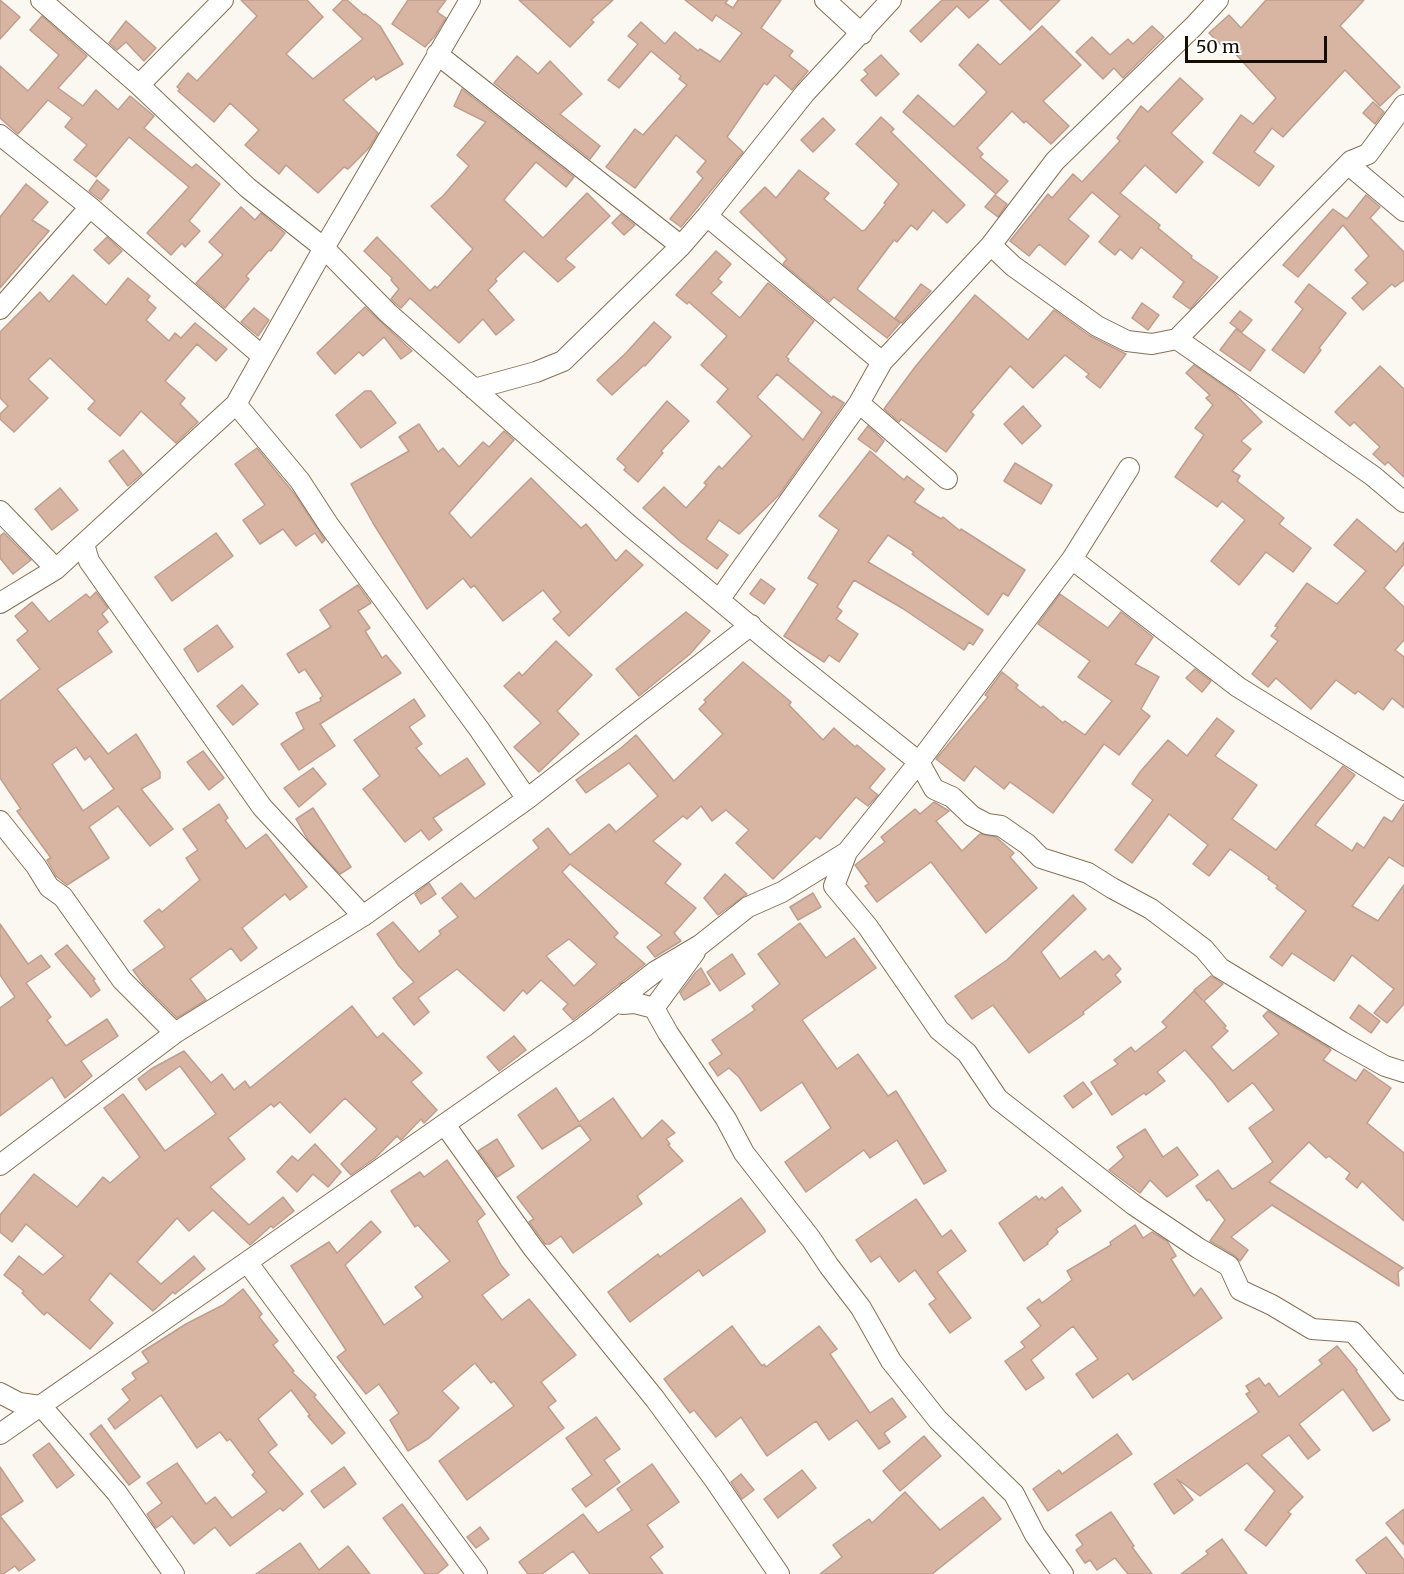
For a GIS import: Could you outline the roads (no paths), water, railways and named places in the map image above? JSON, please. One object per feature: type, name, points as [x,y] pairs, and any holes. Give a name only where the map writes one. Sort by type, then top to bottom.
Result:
[{"type":"street","points":[[41,0],[139,85],[248,188],[324,248],[388,313],[630,526],[919,762],[934,789],[952,797],[972,816],[987,824],[1001,826],[1027,844],[1041,858],[1088,873],[1151,909],[1204,949],[1220,968],[1385,1066],[1404,1072]]},
{"type":"street","points":[[139,85],[223,0]]},
{"type":"street","points":[[0,603],[56,569],[236,404],[324,248],[470,0]]},
{"type":"street","points":[[825,0],[862,34]]},
{"type":"street","points":[[474,389],[536,372],[563,361],[681,246],[805,93],[891,0]]},
{"type":"street","points":[[719,600],[859,403],[882,362],[991,245],[1055,161],[1194,27],[1218,0]]},
{"type":"street","points":[[437,54],[681,246]]},
{"type":"street","points":[[991,245],[1013,266],[1097,326],[1127,341],[1152,344],[1178,339],[1351,161],[1368,154],[1404,105]]},
{"type":"street","points":[[0,135],[90,207],[262,356]]},
{"type":"street","points":[[1351,161],[1355,170],[1404,211]]},
{"type":"street","points":[[0,309],[90,207]]},
{"type":"street","points":[[707,216],[882,362]]},
{"type":"street","points":[[1178,339],[1373,476],[1404,502]]},
{"type":"street","points":[[859,403],[947,479]]},
{"type":"street","points":[[236,404],[300,481],[328,524],[479,729],[527,799]]},
{"type":"street","points":[[1129,468],[1072,559],[919,762],[847,852],[834,886],[868,927],[939,1030],[967,1053],[998,1100],[1134,1205],[1229,1266],[1240,1290],[1272,1305],[1312,1329],[1353,1332],[1404,1390]]},
{"type":"street","points":[[0,511],[56,569]]},
{"type":"street","points":[[84,544],[89,561],[262,807],[363,916]]},
{"type":"street","points":[[1072,559],[1238,687],[1404,790]]},
{"type":"street","points":[[0,1165],[175,1033],[363,916],[527,799],[751,625]]},
{"type":"street","points":[[0,820],[36,866],[48,887],[63,897],[122,980],[175,1033]]},
{"type":"street","points":[[0,1434],[445,1125],[584,1027],[673,960],[700,945],[748,907],[782,891],[847,852]]},
{"type":"street","points":[[654,1008],[700,945]]},
{"type":"street","points":[[628,992],[622,1004],[635,1003],[654,1008],[668,1033],[726,1119],[744,1153],[812,1239],[861,1308],[891,1361],[938,1420],[1014,1494],[1035,1535],[1063,1574]]},
{"type":"street","points":[[445,1125],[533,1248],[636,1374],[701,1461],[779,1574]]},
{"type":"street","points":[[247,1262],[477,1574]]},
{"type":"street","points":[[0,1393],[19,1403],[40,1406],[117,1493],[174,1574]]}]
